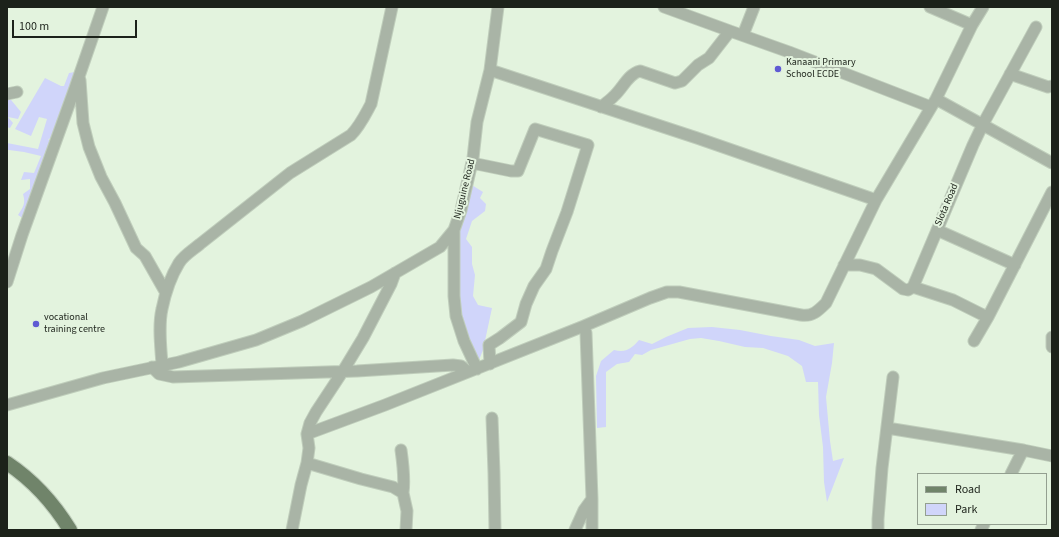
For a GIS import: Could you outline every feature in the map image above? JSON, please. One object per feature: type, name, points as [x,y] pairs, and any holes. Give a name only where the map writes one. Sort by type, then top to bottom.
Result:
[{"type":"main road","points":[[7,463],[37,487],[59,513],[70,530]]},
{"type":"street","points":[[7,282],[22,235],[103,7]]},
{"type":"street","points":[[392,7],[371,104],[356,129],[351,135],[290,174],[187,254],[180,262],[166,293],[161,310],[157,366],[159,374],[172,377],[416,368],[453,365],[473,370]]},
{"type":"street","name":"Njuguine Road","points":[[473,370],[456,316],[454,296],[454,230],[461,210],[472,163],[477,122],[490,70],[498,7]]},
{"type":"street","points":[[664,7],[934,103],[983,124],[1052,162]]},
{"type":"street","points":[[743,35],[754,7]]},
{"type":"street","points":[[930,7],[972,25]]},
{"type":"street","points":[[307,434],[490,364],[667,292],[679,292],[807,316],[819,310],[826,303],[876,200],[934,103],[972,25],[983,7]]},
{"type":"street","name":"Slota Road","points":[[913,286],[973,145],[1036,27]]},
{"type":"street","points":[[601,107],[615,96],[635,72],[640,71],[675,83],[682,81],[698,65],[709,58],[730,31]]},
{"type":"street","points":[[490,70],[697,138],[876,200]]},
{"type":"street","points":[[1010,74],[1048,87],[1052,86]]},
{"type":"street","points":[[80,75],[83,124],[89,147],[136,248],[145,256],[166,293]]},
{"type":"street","points":[[472,163],[518,171],[535,129],[588,146],[568,212],[546,269],[534,286],[526,304],[521,322],[489,345],[490,364]]},
{"type":"street","points":[[974,341],[988,317],[1052,192]]},
{"type":"street","points":[[7,405],[103,378],[186,360],[256,340],[302,321],[371,287],[440,247],[454,230]]},
{"type":"street","points":[[937,230],[1014,265]]},
{"type":"street","points":[[844,265],[860,265],[876,269],[903,289],[908,290],[913,286],[953,300],[988,317]]},
{"type":"street","points":[[292,530],[307,463],[309,448],[307,434],[310,423],[343,371],[379,307],[396,273]]},
{"type":"street","points":[[584,326],[586,332],[592,530]]},
{"type":"street","points":[[1052,337],[1052,347]]},
{"type":"street","points":[[878,530],[882,468],[893,377]]},
{"type":"street","points":[[492,418],[495,530]]},
{"type":"street","points":[[887,428],[1052,456]]},
{"type":"street","points":[[401,450],[404,493],[407,511],[406,530]]},
{"type":"street","points":[[1012,473],[1023,450]]},
{"type":"street","points":[[307,463],[361,480],[393,487],[404,493]]},
{"type":"street","points":[[575,530],[584,510],[592,499]]},
{"type":"green space","points":[[75,72],[53,138],[48,139],[52,142],[52,153],[43,159],[44,167],[24,219],[18,215],[24,203],[23,194],[30,189],[30,179],[21,180],[24,172],[34,173],[41,156],[7,150],[7,143],[38,149],[47,119],[39,117],[31,136],[15,129],[45,78],[64,86],[69,73]]},
{"type":"green space","points":[[7,95],[21,112],[18,119],[8,117],[13,123],[10,128],[7,127]]},
{"type":"green space","points":[[467,182],[483,192],[480,198],[486,204],[485,211],[472,221],[466,239],[472,247],[472,264],[475,275],[473,296],[478,305],[492,308],[483,350],[479,360],[464,341],[455,307],[461,210]]},
{"type":"green space","points":[[712,327],[799,340],[815,346],[834,343],[826,397],[833,461],[844,458],[827,502],[824,482],[818,382],[806,382],[802,366],[788,356],[763,348],[745,347],[701,338],[690,339],[651,350],[642,355],[635,354],[629,362],[617,364],[606,372],[606,427],[597,428],[596,376],[601,361],[614,350],[628,350],[639,340],[652,344],[688,328]]},
{"type":"place","name":"Kanaani Primary School ECDE","points":[[778,69]]},
{"type":"place","name":"vocational training centre","points":[[36,324]]}]
